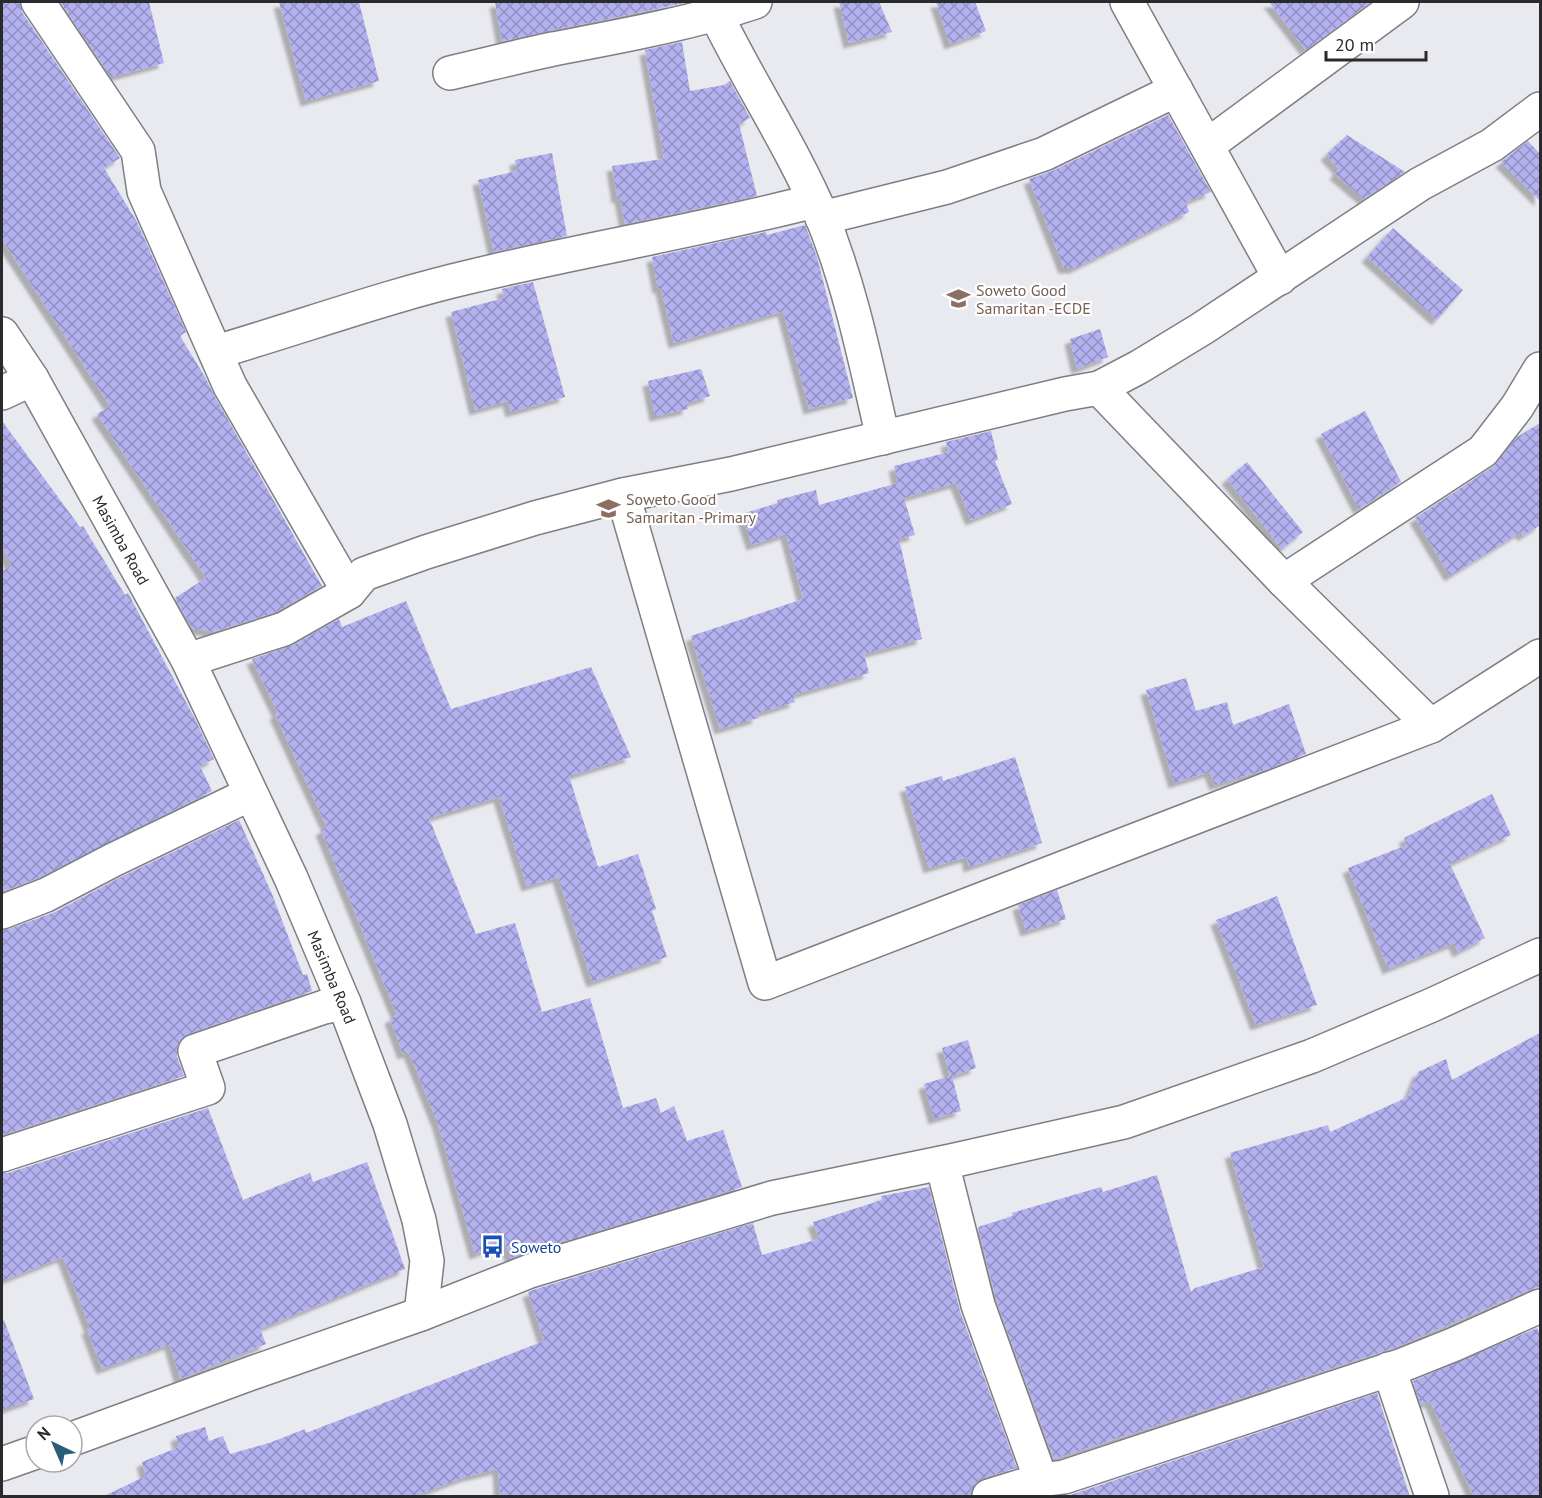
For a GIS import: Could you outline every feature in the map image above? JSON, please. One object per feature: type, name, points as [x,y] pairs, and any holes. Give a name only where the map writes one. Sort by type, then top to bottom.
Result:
[{"type":"street","points":[[38,2],[138,151],[144,191],[231,386],[349,592]]},
{"type":"street","points":[[450,73],[646,31],[713,8],[755,2]]},
{"type":"street","points":[[1127,2],[1280,278]]},
{"type":"street","points":[[1208,145],[1402,2]]},
{"type":"street","points":[[713,8],[818,210],[854,314],[884,438]]},
{"type":"street","points":[[216,352],[435,285],[751,217],[818,210],[947,187],[1044,154],[1176,90]]},
{"type":"street","points":[[188,660],[284,629],[349,592],[364,574],[416,555],[535,518],[623,495],[731,474],[1065,394],[1099,388],[1139,367],[1280,278],[1420,184],[1492,145],[1540,110]]},
{"type":"street","name":"Masimba Road","points":[[2,334],[32,380],[188,660],[291,878],[344,1003],[390,1124],[419,1220],[427,1262],[421,1314]]},
{"type":"street","points":[[1284,581],[1483,451],[1517,407],[1540,369]]},
{"type":"street","points":[[2,393],[32,380]]},
{"type":"street","points":[[1099,388],[1284,581],[1431,726]]},
{"type":"street","points":[[623,495],[765,982],[1431,726],[1540,656]]},
{"type":"street","points":[[2,912],[46,895],[250,794]]},
{"type":"street","points":[[84,1435],[421,1314],[530,1271],[772,1198],[1124,1122],[1312,1056],[1432,1005],[1540,955]]},
{"type":"street","points":[[2,1155],[208,1088],[195,1051],[324,1007],[344,1003]]},
{"type":"street","points":[[942,1163],[978,1305],[1057,1484]]},
{"type":"street","points":[[989,1497],[1057,1484],[1389,1369],[1455,1344],[1540,1306]]},
{"type":"street","points":[[1389,1369],[1432,1497]]},
{"type":"street","points":[[2,1464],[24,1456]]},
{"type":"building","points":[[2,2],[20,2],[22,12],[120,158],[104,168],[137,222],[186,332],[180,336],[322,586],[276,612],[213,632],[192,628],[175,598],[206,578],[97,414],[110,406],[2,239]]},
{"type":"building","points":[[60,2],[149,2],[164,63],[111,77]]},
{"type":"building","points":[[279,2],[359,2],[379,81],[306,101]]},
{"type":"building","points":[[495,2],[689,2],[502,41]]},
{"type":"building","points":[[839,2],[879,2],[892,32],[849,43]]},
{"type":"building","points":[[936,2],[975,2],[986,31],[950,44]]},
{"type":"building","points":[[1269,2],[1371,2],[1306,50]]},
{"type":"building","points":[[682,42],[690,91],[724,85],[730,81],[750,118],[739,124],[757,196],[625,224],[620,197],[617,198],[612,166],[664,159],[645,50]]},
{"type":"building","points":[[1168,115],[1211,192],[1186,202],[1189,212],[1075,268],[1064,268],[1029,179],[1052,171]]},
{"type":"building","points":[[1347,135],[1405,172],[1364,199],[1335,174],[1339,169],[1326,155]]},
{"type":"building","points":[[1528,141],[1540,154],[1540,201],[1501,162]]},
{"type":"building","points":[[552,153],[567,236],[494,252],[478,180],[517,171],[515,160]]},
{"type":"building","points":[[805,225],[817,257],[853,398],[809,409],[783,311],[674,343],[661,288],[658,288],[652,257],[766,232],[767,235]]},
{"type":"building","points":[[1393,228],[1463,290],[1437,320],[1367,257]]},
{"type":"building","points":[[533,282],[565,397],[511,412],[508,401],[475,410],[451,312],[504,298],[502,289]]},
{"type":"building","points":[[1100,329],[1108,357],[1077,369],[1070,339]]},
{"type":"building","points":[[701,369],[710,396],[687,403],[688,409],[655,416],[648,381]]},
{"type":"building","points":[[1365,411],[1401,482],[1359,509],[1321,434]]},
{"type":"building","points":[[2,421],[80,527],[83,526],[125,595],[128,593],[214,759],[200,766],[212,791],[38,878],[2,892],[2,571],[11,566],[2,545]]},
{"type":"building","points":[[1540,423],[1540,525],[1523,536],[1521,532],[1450,576],[1415,518],[1494,466],[1517,437]]},
{"type":"building","points":[[991,431],[998,460],[995,461],[1012,504],[971,520],[956,483],[904,498],[915,535],[899,539],[922,639],[864,654],[869,673],[793,695],[795,702],[756,714],[758,718],[720,729],[691,636],[803,599],[786,534],[752,545],[742,514],[778,503],[777,500],[816,490],[819,505],[898,483],[894,466],[949,452],[946,442]]},
{"type":"building","points":[[1247,462],[1303,532],[1282,549],[1227,479]]},
{"type":"building","points":[[406,601],[451,709],[591,667],[631,757],[569,776],[598,867],[638,854],[656,909],[652,911],[667,957],[592,982],[558,877],[527,886],[499,797],[429,818],[476,934],[515,923],[542,1012],[590,998],[623,1108],[656,1098],[661,1113],[674,1106],[687,1141],[723,1130],[742,1187],[511,1258],[505,1243],[475,1254],[438,1124],[409,1052],[403,1054],[390,1018],[397,1015],[321,830],[327,827],[252,659],[293,645],[339,619],[342,627]]},
{"type":"building","points":[[1186,678],[1196,711],[1227,702],[1233,725],[1289,704],[1306,754],[1271,768],[1215,785],[1210,772],[1174,783],[1146,690]]},
{"type":"building","points":[[1015,757],[1042,843],[969,867],[967,857],[929,868],[905,787],[942,776],[943,781]]},
{"type":"building","points":[[1492,794],[1511,835],[1450,864],[1485,938],[1458,952],[1454,943],[1388,969],[1348,868],[1407,845],[1404,838]]},
{"type":"building","points":[[239,820],[272,894],[303,975],[307,974],[312,991],[188,1034],[181,1039],[177,1048],[177,1057],[184,1076],[2,1135],[2,930],[55,912]]},
{"type":"building","points":[[1057,890],[1066,919],[1026,931],[1018,905]]},
{"type":"building","points":[[1277,896],[1317,1005],[1256,1025],[1216,920]]},
{"type":"building","points":[[1540,1033],[1540,1287],[1394,1348],[1054,1459],[996,1300],[978,1227],[1013,1216],[1012,1213],[1101,1187],[1103,1192],[1157,1175],[1191,1292],[1195,1288],[1264,1267],[1230,1153],[1328,1125],[1330,1132],[1408,1097],[1418,1072],[1446,1059],[1452,1080]]},
{"type":"building","points":[[968,1040],[976,1068],[952,1076],[961,1111],[934,1119],[924,1084],[950,1076],[942,1048]]},
{"type":"building","points":[[208,1108],[243,1200],[310,1173],[313,1182],[367,1162],[405,1269],[260,1329],[266,1344],[180,1379],[170,1344],[102,1369],[87,1329],[90,1328],[63,1257],[2,1281],[2,1173],[8,1173]]},
{"type":"building","points":[[929,1187],[960,1311],[1017,1468],[983,1478],[975,1484],[971,1497],[500,1497],[498,1469],[465,1477],[413,1497],[102,1497],[146,1476],[142,1462],[179,1447],[176,1436],[205,1427],[209,1441],[223,1436],[230,1454],[269,1443],[305,1429],[306,1433],[544,1341],[528,1292],[536,1289],[753,1223],[762,1255],[819,1239],[813,1222],[882,1200],[881,1196]]},
{"type":"building","points":[[4,1320],[34,1399],[2,1410],[2,1321]]},
{"type":"building","points":[[1537,1328],[1540,1335],[1540,1497],[1474,1497],[1430,1401],[1421,1405],[1413,1381]]},
{"type":"building","points":[[1377,1393],[1410,1497],[1059,1497],[1070,1495]]},
{"type":"place","name":"Soweto Good Samaritan -ECDE","points":[[958,299]]},
{"type":"place","name":"Soweto Good Samaritan -Primary","points":[[608,508]]},
{"type":"place","name":"Soweto","points":[[493,1247]]}]
